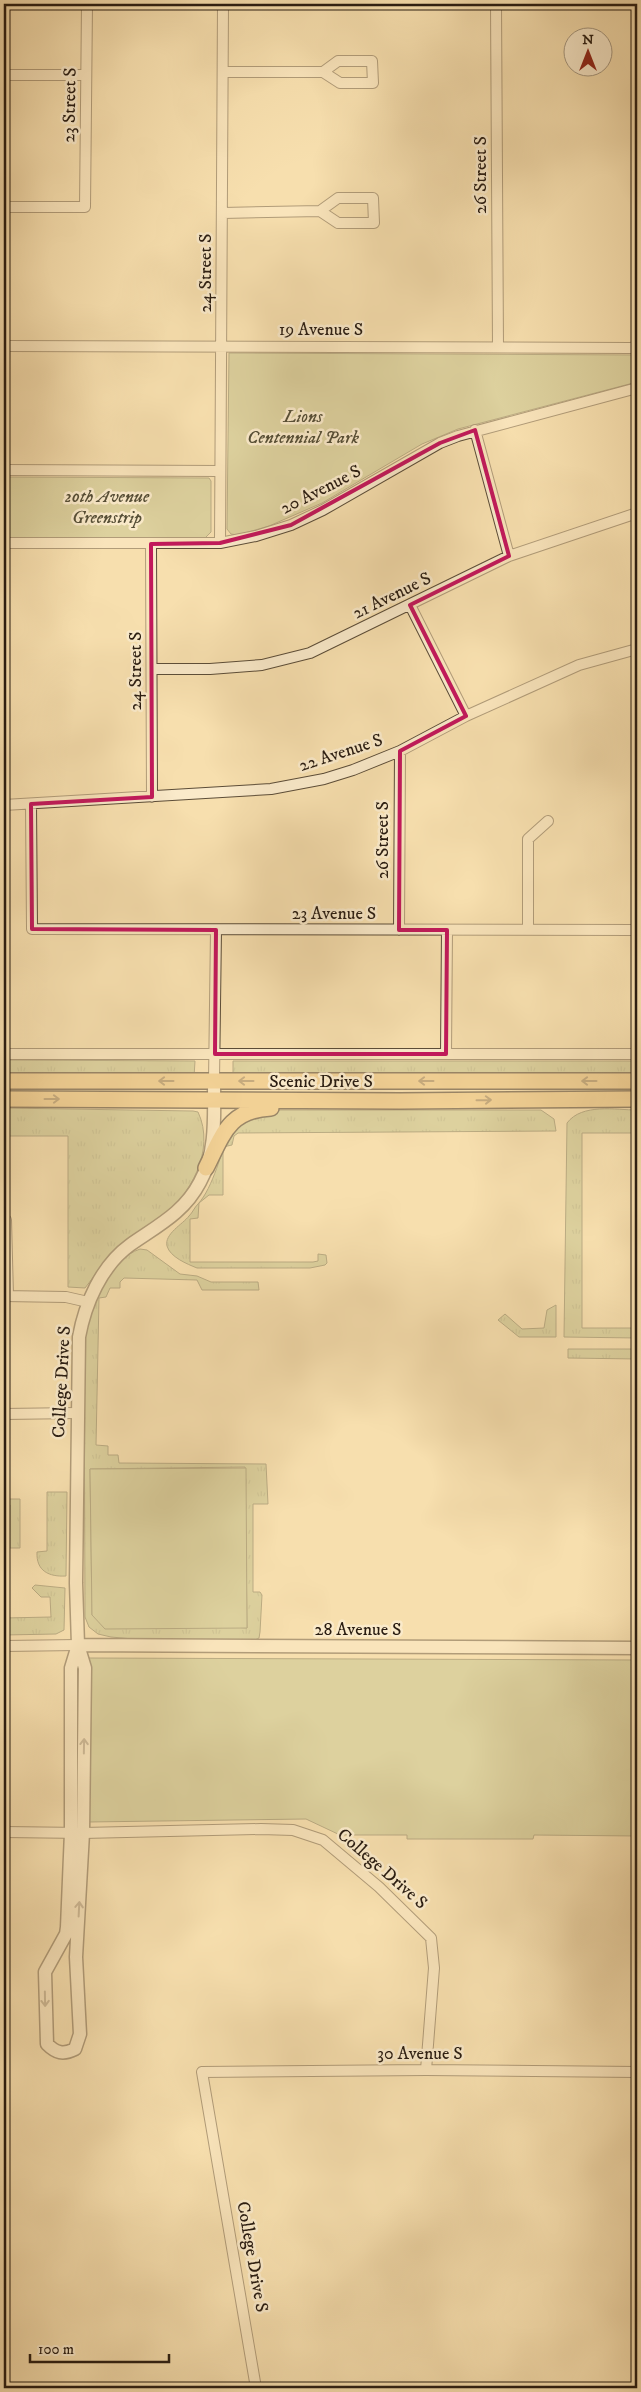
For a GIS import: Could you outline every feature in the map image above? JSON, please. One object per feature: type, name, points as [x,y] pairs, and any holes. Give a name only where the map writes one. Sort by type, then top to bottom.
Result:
[{"type":"main road","name":"Scenic Drive S","points":[[4,1081],[637,1081]]},
{"type":"main road","name":"Scenic Drive S","points":[[4,1099],[400,1101],[637,1099]]},
{"type":"main road","points":[[206,1168],[230,1124],[246,1112],[256,1109],[400,1101]]},
{"type":"street","name":"23 Street S","points":[[4,207],[85,208],[87,4]]},
{"type":"street","name":"24 Street S","points":[[220,543],[223,4]]},
{"type":"street","name":"26 Street S","points":[[496,4],[498,346]]},
{"type":"street","points":[[223,72],[323,72],[340,83],[373,82],[372,61],[338,61],[323,72]]},
{"type":"street","points":[[4,74],[86,75]]},
{"type":"street","points":[[222,213],[320,211],[338,198],[373,198],[374,223],[338,223],[320,211]]},
{"type":"street","name":"19 Avenue S","points":[[4,346],[498,346],[631,348],[637,346]]},
{"type":"street","name":"20 Avenue S","points":[[4,543],[220,543],[256,536],[291,525],[323,510],[440,444],[475,430],[637,388]]},
{"type":"street","points":[[475,430],[509,556]]},
{"type":"street","points":[[4,470],[220,471]]},
{"type":"street","name":"21 Avenue S","points":[[152,669],[210,669],[262,665],[310,653],[509,556],[637,513]]},
{"type":"street","name":"24 Street S","points":[[151,544],[152,797]]},
{"type":"street","points":[[410,605],[466,716]]},
{"type":"street","name":"22 Avenue S","points":[[4,805],[152,797],[295,786],[353,770],[400,751],[466,716],[578,666],[637,649]]},
{"type":"street","name":"26 Street S","points":[[399,930],[400,751]]},
{"type":"street","name":"23 Avenue S","points":[[31,804],[32,929],[637,930]]},
{"type":"street","points":[[528,929],[528,839],[548,821]]},
{"type":"street","points":[[214,1081],[216,930]]},
{"type":"street","points":[[446,1054],[447,930]]},
{"type":"street","name":"Scenic Drive S","points":[[4,1054],[637,1054]]},
{"type":"street","name":"College Drive S","points":[[77,1832],[68,1927],[45,1972],[47,2044],[54,2051],[62,2054],[75,2049],[79,2039],[76,1957],[77,1832],[85,1668],[78,1644],[77,1413],[79,1337],[88,1302],[111,1265],[128,1246],[164,1224],[182,1208],[200,1183],[206,1168],[214,1131],[214,1081]]},
{"type":"street","points":[[6,1220],[6,1296],[66,1297],[88,1302]]},
{"type":"street","points":[[4,1414],[77,1413]]},
{"type":"street","points":[[4,1646],[78,1644]]},
{"type":"street","name":"28 Avenue S","points":[[78,1644],[637,1648]]},
{"type":"street","name":"College Drive S","points":[[4,1832],[261,1828],[293,1830],[323,1840],[379,1887],[426,1930],[431,1938],[434,1948],[434,1968],[426,2070]]},
{"type":"street","points":[[55,1953],[76,1957]]},
{"type":"street","name":"30 Avenue S","points":[[202,2072],[426,2070],[637,2072]]},
{"type":"street","name":"College Drive S","points":[[202,2072],[256,2388]]},
{"type":"highlighted area","points":[[475,430],[509,556],[410,605],[466,716],[400,751],[399,930],[447,930],[446,1054],[215,1054],[216,930],[32,929],[31,804],[152,797],[151,544],[220,543],[291,525],[440,443]]},
{"type":"green space","name":"Lions Centennial Park","points":[[229,353],[637,355],[637,382],[458,429],[422,444],[322,503],[269,526],[238,535],[231,534],[227,529]]},
{"type":"green space","name":"20th Avenue Greenstrip","points":[[4,477],[209,478],[211,481],[211,532],[204,539],[4,538]]},
{"type":"green space","points":[[4,1060],[195,1061],[194,1077],[4,1076]]},
{"type":"green space","points":[[233,1061],[637,1061],[637,1076],[233,1076]]},
{"type":"green space","points":[[4,1108],[198,1112],[203,1127],[204,1142],[202,1156],[190,1185],[171,1209],[160,1219],[121,1244],[85,1288],[68,1287],[68,1136],[4,1136]]},
{"type":"green space","points":[[267,1110],[541,1110],[554,1119],[556,1131],[238,1133],[234,1136],[232,1145],[224,1147],[230,1129]]},
{"type":"green space","points":[[590,1110],[637,1110],[637,1133],[582,1133],[582,1328],[637,1328],[637,1338],[564,1337],[567,1123],[573,1117]]},
{"type":"green space","points":[[223,1150],[223,1195],[209,1195],[199,1203],[198,1218],[190,1219],[190,1262],[313,1262],[318,1261],[318,1254],[326,1255],[327,1263],[325,1265],[310,1268],[197,1268],[179,1260],[172,1254],[167,1246],[168,1237],[186,1219],[203,1197],[213,1179]]},
{"type":"green space","points":[[140,1249],[147,1250],[180,1274],[197,1276],[211,1282],[258,1282],[259,1290],[202,1290],[197,1280],[124,1278],[120,1282],[120,1288],[110,1288],[106,1297],[99,1298],[96,1445],[108,1446],[108,1455],[118,1455],[119,1463],[266,1464],[268,1504],[253,1504],[253,1592],[260,1592],[262,1595],[259,1638],[253,1641],[144,1640],[111,1637],[98,1634],[89,1627],[85,1617],[84,1326],[104,1281],[129,1254]],"holes":[[[245,1467],[247,1628],[92,1615],[90,1469]]]},
{"type":"green space","points":[[556,1305],[556,1337],[519,1337],[498,1320],[505,1314],[522,1329],[544,1328],[547,1310]]},
{"type":"green space","points":[[568,1349],[637,1349],[637,1359],[568,1358]]},
{"type":"green space","points":[[246,1468],[247,1628],[105,1629],[92,1615],[90,1469]]},
{"type":"green space","points":[[47,1492],[67,1492],[66,1576],[45,1572],[37,1559],[37,1552],[47,1551]]},
{"type":"green space","points":[[4,1499],[20,1499],[20,1548],[10,1548],[10,1505],[4,1505]]},
{"type":"green space","points":[[35,1585],[65,1588],[64,1630],[56,1634],[4,1635],[4,1618],[51,1617],[50,1597],[41,1597],[32,1588]]},
{"type":"green space","points":[[89,1658],[637,1660],[637,1836],[534,1835],[533,1839],[407,1839],[407,1835],[340,1835],[306,1819],[88,1822]]}]
